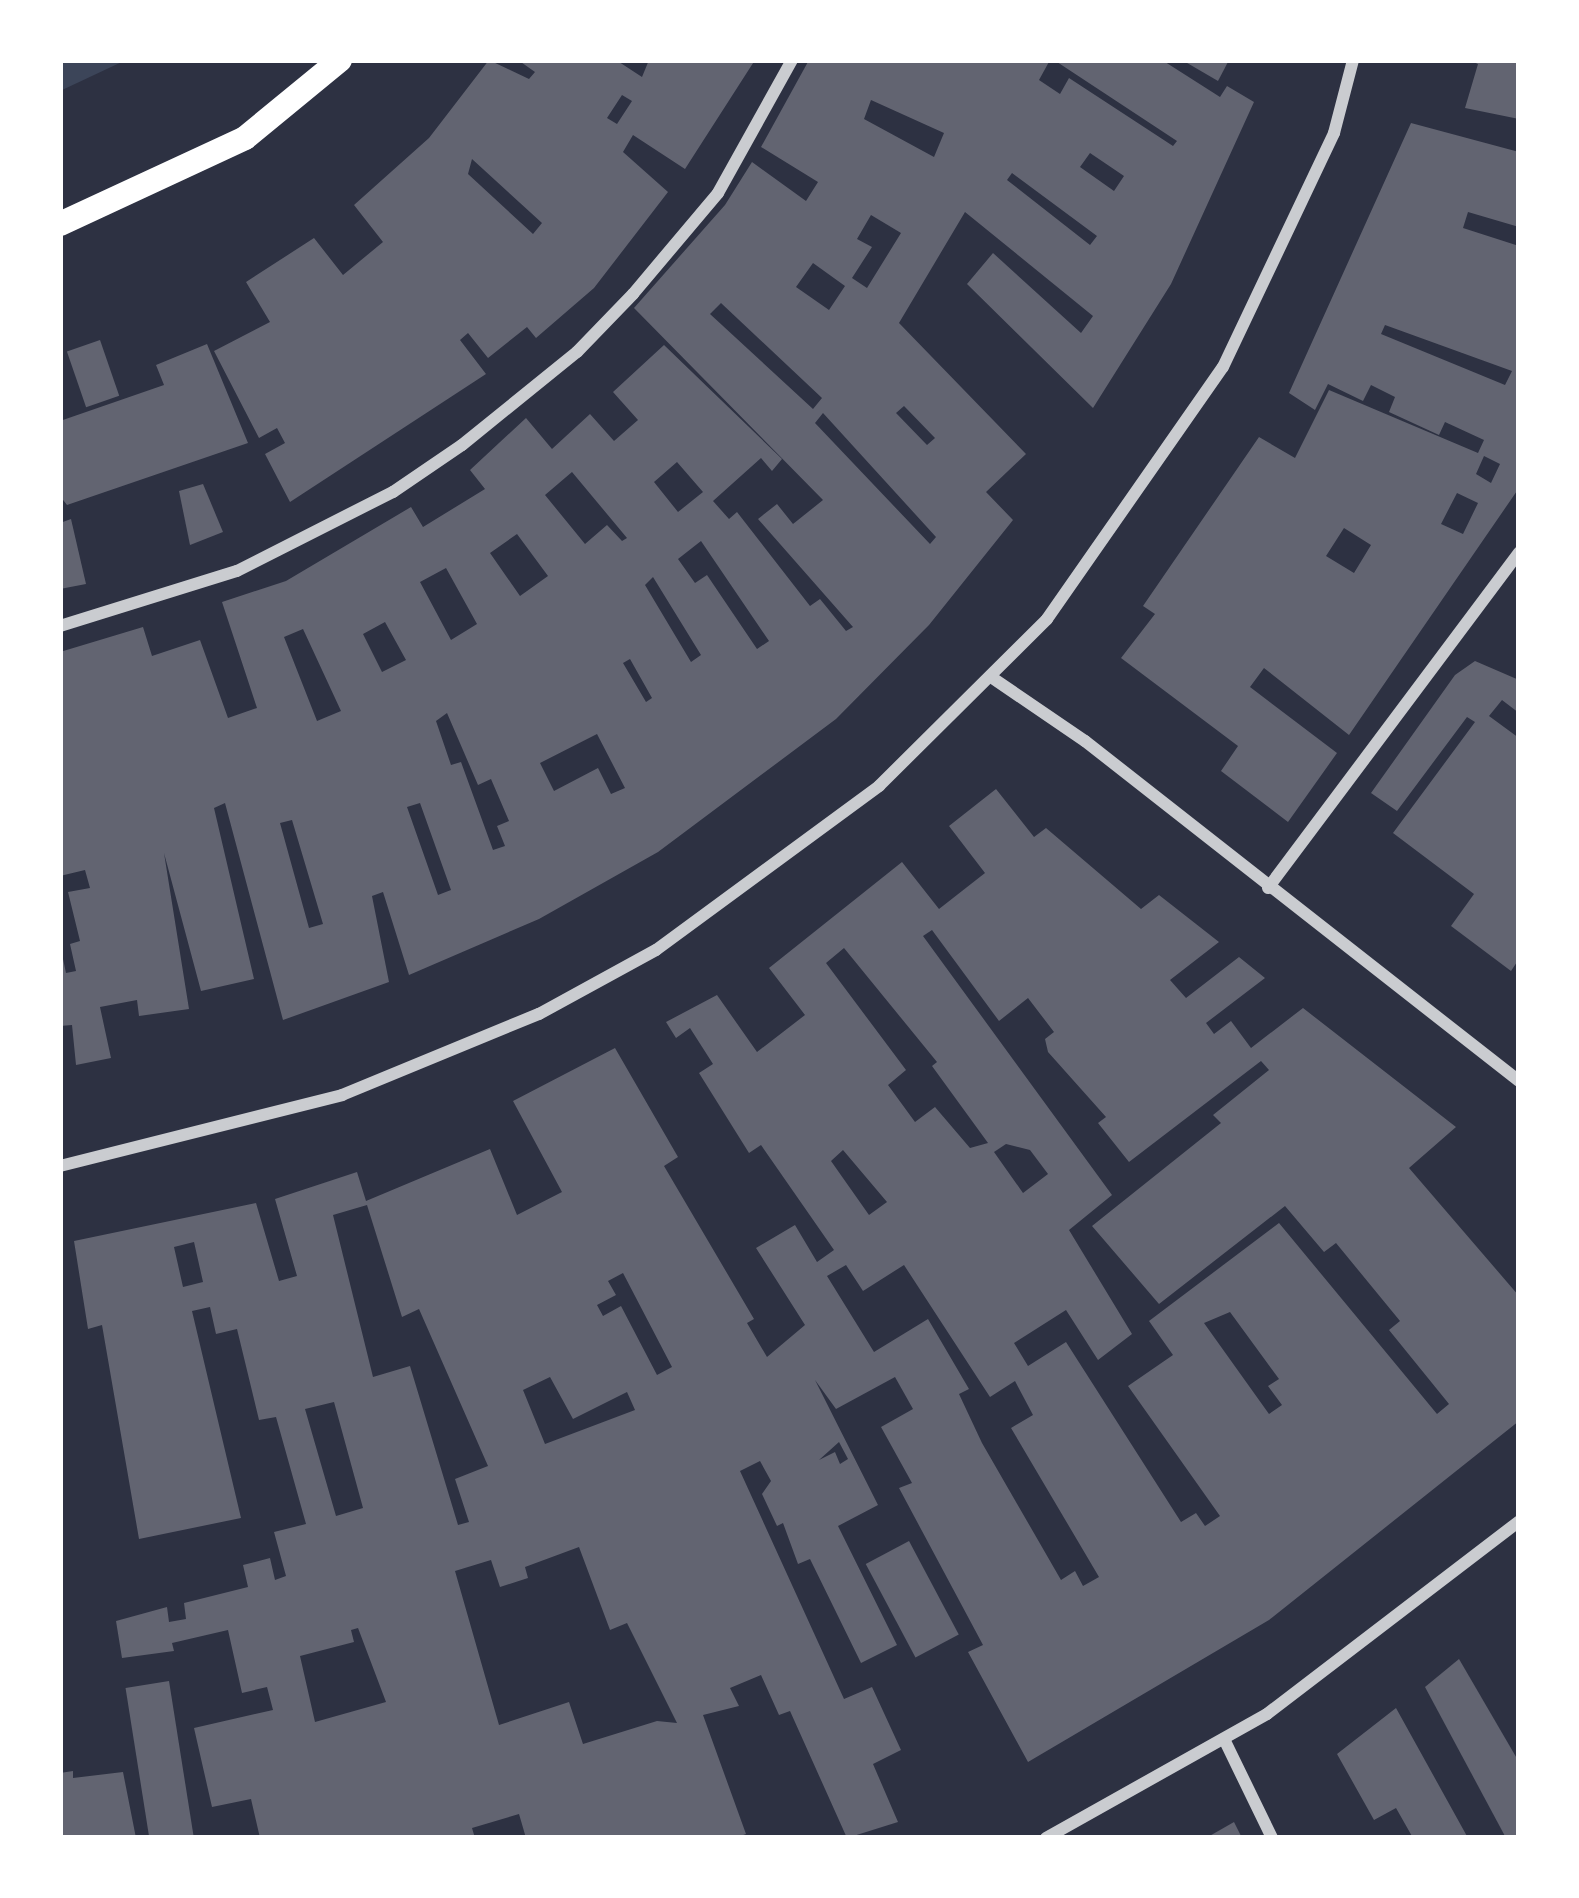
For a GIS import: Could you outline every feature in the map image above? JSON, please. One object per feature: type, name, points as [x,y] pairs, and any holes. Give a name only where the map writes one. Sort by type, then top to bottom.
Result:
[{"type":"main road","points":[[60,224],[245,138],[340,60]]},
{"type":"street","points":[[60,626],[237,571],[393,492],[462,445],[577,352],[633,294],[718,193],[792,60]]},
{"type":"street","points":[[60,1166],[342,1095],[539,1014],[656,950],[861,800],[994,680],[1047,619],[1223,367],[1334,133],[1353,60]]},
{"type":"street","points":[[1268,888],[1519,553]]},
{"type":"street","points":[[994,680],[1085,741],[1519,1081]]},
{"type":"street","points":[[1046,1838],[1224,1739],[1519,1521]]},
{"type":"street","points":[[1224,1739],[1272,1838]]},
{"type":"shaded area","points":[[60,60],[126,60],[60,91]]},
{"type":"building","points":[[489,60],[529,79],[535,72],[518,60],[616,60],[642,77],[649,60],[755,60],[685,169],[633,135],[623,152],[668,192],[594,288],[536,338],[527,327],[488,358],[468,333],[460,340],[486,374],[290,502],[265,454],[285,443],[277,428],[259,438],[214,351],[270,322],[246,282],[314,238],[343,275],[383,242],[354,205],[429,138]],"holes":[[[622,95],[632,101],[617,124],[607,118]],[[472,159],[542,223],[533,234],[468,174]]]},
{"type":"building","points":[[809,60],[1050,60],[1039,80],[1060,94],[1069,78],[1173,146],[1177,141],[1054,60],[1162,60],[1220,97],[1227,86],[1254,102],[1171,284],[1093,408],[967,284],[993,253],[1081,333],[1093,316],[965,212],[899,323],[1026,454],[986,492],[1013,520],[929,625],[836,719],[658,852],[539,919],[409,975],[383,892],[372,896],[389,982],[283,1020],[225,803],[214,808],[254,979],[201,991],[164,853],[189,1009],[139,1016],[137,1000],[100,1007],[111,1058],[76,1065],[72,1025],[60,1026],[60,945],[66,973],[76,971],[70,944],[80,941],[68,892],[90,888],[85,870],[60,876],[60,652],[143,627],[152,656],[200,640],[228,718],[257,708],[222,602],[286,581],[411,507],[423,527],[485,489],[470,470],[526,418],[552,449],[590,414],[614,441],[638,420],[613,392],[664,345],[782,459],[772,471],[761,458],[713,501],[729,519],[737,512],[810,606],[820,599],[846,631],[853,627],[758,519],[777,504],[793,524],[823,500],[634,308],[725,205],[752,162],[806,201],[818,182],[761,147]],"holes":[[[871,100],[944,133],[934,157],[864,119]],[[1090,153],[1124,176],[1114,191],[1080,167]],[[1012,173],[1097,236],[1090,245],[1007,180]],[[871,215],[901,233],[867,288],[852,278],[872,247],[857,239]],[[813,263],[845,286],[829,310],[796,287]],[[721,303],[822,398],[813,409],[710,314]],[[904,406],[935,438],[927,445],[896,413]],[[823,413],[936,537],[930,544],[815,423]],[[677,462],[703,492],[678,512],[654,482]],[[572,472],[627,538],[622,541],[607,525],[585,544],[545,495]],[[517,534],[548,576],[520,596],[490,553]],[[701,541],[769,641],[757,649],[707,575],[695,583],[678,559]],[[446,568],[477,624],[451,640],[420,582]],[[653,577],[701,655],[691,662],[645,585]],[[385,622],[406,660],[382,672],[363,634]],[[303,629],[341,711],[317,721],[284,637]],[[630,659],[652,698],[646,702],[623,663]],[[447,713],[478,785],[491,779],[509,821],[497,826],[505,846],[493,850],[461,762],[451,765],[436,721]],[[597,734],[625,788],[611,794],[598,768],[554,791],[540,763]],[[420,803],[451,890],[438,895],[407,807]],[[292,820],[323,924],[309,928],[280,823]]]},
{"type":"building","points":[[1182,60],[1229,60],[1218,81]]},
{"type":"building","points":[[1469,60],[1519,60],[1519,119],[1465,108],[1478,64]]},
{"type":"building","points":[[1411,123],[1519,152],[1519,227],[1468,212],[1463,228],[1519,246],[1519,488],[1349,735],[1264,668],[1250,687],[1337,753],[1288,822],[1221,771],[1238,746],[1121,658],[1155,614],[1143,606],[1259,437],[1295,458],[1329,390],[1478,453],[1484,440],[1445,422],[1439,435],[1389,412],[1395,397],[1371,385],[1363,401],[1328,384],[1315,410],[1289,393]],"holes":[[[1385,325],[1512,371],[1505,385],[1381,334]],[[1484,456],[1500,464],[1491,483],[1476,474]],[[1457,493],[1478,503],[1463,534],[1441,524]],[[1344,528],[1371,545],[1354,573],[1326,556]]]},
{"type":"building","points":[[100,340],[119,396],[86,407],[67,351]]},
{"type":"building","points":[[207,344],[248,443],[67,505],[60,496],[60,421],[164,385],[156,365]]},
{"type":"building","points":[[203,484],[223,532],[190,545],[179,491]]},
{"type":"building","points":[[71,519],[86,584],[60,589],[60,523]]},
{"type":"building","points":[[1475,661],[1519,680],[1519,713],[1502,700],[1489,716],[1519,738],[1519,959],[1511,971],[1451,926],[1474,894],[1393,833],[1475,722],[1467,717],[1397,811],[1371,793],[1455,675]]},
{"type":"building","points":[[996,789],[1034,837],[1046,828],[1141,909],[1159,895],[1219,942],[1170,980],[1186,998],[1239,957],[1265,978],[1206,1023],[1214,1034],[1231,1021],[1251,1048],[1303,1008],[1456,1127],[1409,1168],[1519,1296],[1519,1421],[1269,1620],[1028,1762],[968,1652],[983,1645],[899,1488],[912,1483],[881,1427],[913,1409],[895,1377],[836,1409],[815,1380],[878,1505],[838,1526],[897,1645],[861,1663],[810,1559],[798,1564],[783,1523],[777,1526],[762,1494],[771,1481],[760,1461],[740,1471],[844,1699],[872,1687],[901,1750],[873,1764],[898,1822],[847,1838],[790,1711],[779,1715],[761,1675],[730,1688],[739,1706],[703,1715],[746,1834],[735,1838],[526,1838],[519,1814],[472,1828],[475,1838],[260,1838],[251,1799],[212,1807],[194,1728],[273,1710],[267,1687],[242,1693],[228,1630],[172,1643],[174,1651],[122,1658],[116,1621],[167,1607],[169,1622],[186,1619],[184,1603],[248,1587],[243,1565],[270,1558],[275,1580],[286,1576],[274,1532],[306,1524],[276,1417],[259,1420],[237,1329],[216,1334],[210,1307],[192,1311],[241,1518],[139,1539],[102,1325],[88,1329],[74,1241],[256,1203],[279,1281],[297,1276],[275,1199],[357,1172],[366,1201],[490,1149],[517,1215],[562,1192],[513,1101],[615,1048],[678,1157],[664,1166],[754,1319],[747,1323],[767,1357],[805,1325],[756,1248],[795,1225],[817,1262],[834,1250],[761,1145],[749,1153],[699,1073],[713,1064],[690,1028],[676,1038],[666,1022],[717,995],[757,1052],[805,1015],[769,968],[902,862],[939,909],[985,873],[949,826]],"holes":[[[932,930],[999,1021],[1028,998],[1054,1032],[1045,1039],[1048,1052],[1106,1117],[1098,1123],[1129,1162],[1261,1061],[1269,1070],[1213,1115],[1221,1123],[1092,1226],[1159,1304],[1285,1206],[1324,1252],[1336,1243],[1400,1321],[1389,1330],[1449,1404],[1437,1414],[1279,1223],[1149,1321],[1173,1355],[1128,1386],[1220,1516],[1205,1526],[1196,1513],[1181,1522],[1066,1342],[1028,1366],[1014,1343],[1066,1310],[1098,1360],[1132,1334],[1069,1230],[1112,1195],[923,936]],[[844,948],[937,1062],[932,1066],[988,1143],[970,1148],[935,1107],[915,1122],[888,1085],[906,1070],[826,963]],[[1006,1144],[1030,1150],[1048,1174],[1023,1193],[994,1152]],[[843,1150],[887,1202],[869,1215],[831,1161]],[[367,1205],[402,1317],[419,1309],[488,1466],[455,1479],[469,1522],[458,1525],[410,1366],[373,1377],[333,1215]],[[194,1242],[203,1282],[183,1287],[174,1247]],[[846,1265],[863,1291],[904,1265],[990,1397],[1015,1381],[1033,1415],[1011,1428],[1099,1577],[1083,1586],[1075,1571],[1061,1580],[982,1443],[959,1394],[969,1389],[928,1319],[874,1352],[827,1276]],[[623,1273],[672,1367],[657,1375],[621,1306],[603,1316],[597,1305],[616,1295],[608,1281]],[[1230,1312],[1279,1379],[1268,1386],[1282,1405],[1269,1414],[1204,1323]],[[550,1377],[573,1419],[627,1392],[635,1410],[545,1444],[523,1390]],[[334,1402],[363,1508],[336,1516],[305,1409]],[[839,1442],[848,1459],[840,1464],[835,1452],[819,1460]],[[579,1547],[610,1630],[627,1623],[677,1723],[657,1721],[583,1744],[569,1702],[499,1725],[455,1571],[491,1560],[500,1587],[528,1578],[525,1567]],[[358,1628],[386,1702],[315,1722],[300,1656],[354,1642],[351,1630]]]},
{"type":"building","points":[[909,1541],[959,1635],[915,1658],[866,1564]]},
{"type":"building","points":[[1459,1659],[1519,1762],[1519,1838],[1506,1838],[1425,1687]]},
{"type":"building","points":[[169,1681],[194,1838],[149,1838],[126,1688]]},
{"type":"building","points":[[1396,1708],[1468,1838],[1413,1838],[1396,1808],[1374,1820],[1337,1754]]},
{"type":"building","points":[[73,1771],[73,1778],[123,1772],[136,1838],[60,1838],[60,1773]]},
{"type":"building","points":[[1234,1822],[1242,1838],[1206,1838]]}]
